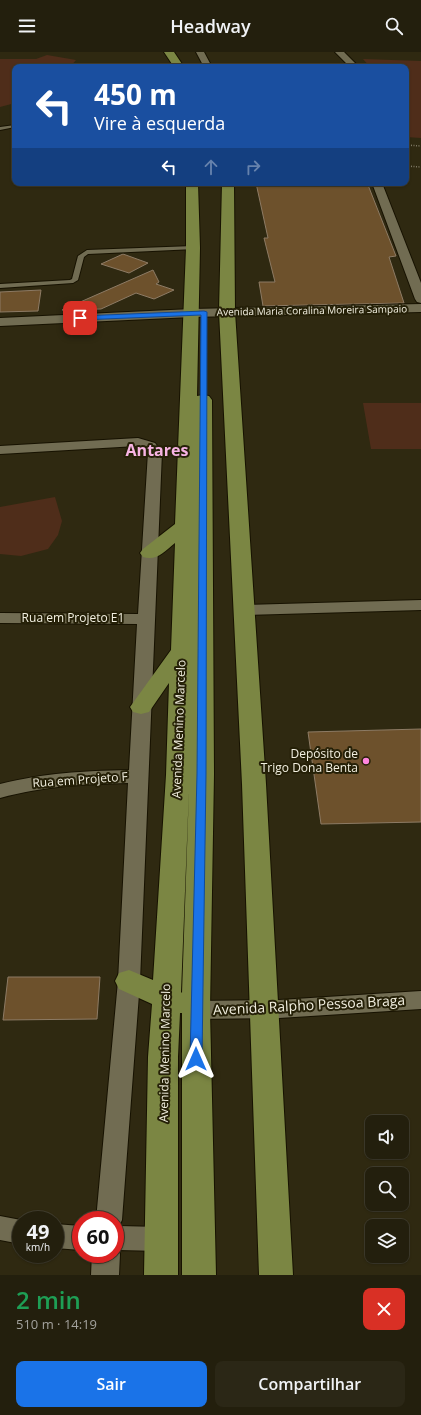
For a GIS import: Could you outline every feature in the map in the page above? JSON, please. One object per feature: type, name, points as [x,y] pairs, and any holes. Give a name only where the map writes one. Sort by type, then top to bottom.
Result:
[{"type":"main road","points":[[161,52],[169,64]]},
{"type":"main road","points":[[168,52],[177,64]]},
{"type":"main road","name":"Avenida Menino Marcelo","points":[[193,186],[209,251]]},
{"type":"main road","name":"Avenida Menino Marcelo","points":[[161,1275],[160,1239],[163,1057],[178,775],[185,526],[198,313],[209,251],[203,186]]},
{"type":"main road","points":[[227,186],[209,251],[226,312],[244,610],[276,1275]]},
{"type":"main road","name":"Avenida Menino Marcelo","points":[[198,313],[202,774],[196,1010],[199,1275]]},
{"type":"main road","points":[[150,553],[185,526]]},
{"type":"main road","points":[[142,707],[182,650]]},
{"type":"main road","points":[[129,981],[196,1010]]},
{"type":"street","points":[[200,52],[206,64]]},
{"type":"street","points":[[339,52],[352,64]]},
{"type":"street","points":[[379,186],[421,299]]},
{"type":"street","name":"Avenida Maria Coralina Moreira Sampaio","points":[[0,322],[226,312],[421,308]]},
{"type":"street","points":[[0,450],[131,442],[146,444],[154,448],[155,452],[129,981],[110,1211]]},
{"type":"street","points":[[244,610],[421,605]]},
{"type":"street","name":"Rua em Projeto E1","points":[[0,618],[146,619]]},
{"type":"street","name":"Rua em Projeto F","points":[[0,791],[31,783],[70,778],[138,776]]},
{"type":"street","name":"Avenida Ralpho Pessoa Braga","points":[[196,1010],[264,1009],[421,1000]]},
{"type":"street","points":[[0,1228],[12,1230]]},
{"type":"street","points":[[124,1238],[160,1239]]},
{"type":"street","points":[[105,1275],[106,1263]]},
{"type":"lane","points":[[0,129],[12,126]]},
{"type":"lane","points":[[0,286],[71,282],[75,280],[81,256],[87,252],[209,251]]},
{"type":"path","points":[[409,145],[421,146]]},
{"type":"path","points":[[409,166],[421,166]]},
{"type":"shaded area","points":[[47,55],[76,60],[73,64],[12,64],[12,104],[0,107],[0,59],[36,59]]},
{"type":"shaded area","points":[[363,59],[421,61],[421,138],[409,137],[409,64],[367,64]]},
{"type":"shaded area","points":[[363,403],[421,403],[421,449],[371,449]]},
{"type":"shaded area","points":[[55,497],[62,521],[58,535],[48,549],[21,556],[0,554],[0,507]]},
{"type":"building","points":[[257,186],[368,186],[396,256],[389,257],[404,303],[263,306],[259,282],[275,282],[264,238],[268,238]]},
{"type":"building","points":[[123,254],[148,263],[129,273],[101,264]]},
{"type":"building","points":[[153,270],[159,282],[156,284],[174,290],[154,299],[136,293],[101,309],[62,310]]},
{"type":"building","points":[[41,290],[38,311],[0,312],[0,292]]},
{"type":"building","name":"Depósito de Trigo Dona Benta","points":[[421,729],[421,822],[321,824],[308,732]]},
{"type":"building","points":[[8,977],[100,977],[97,1019],[3,1020]]},
{"type":"place","name":"Depósito de Trigo Dona Benta","points":[[366,761]]},
{"type":"district","name":"Antares","points":[[157,450]]},
{"type":"route","points":[[80,318],[204,312],[202,774],[196,996],[196,1059]]}]
